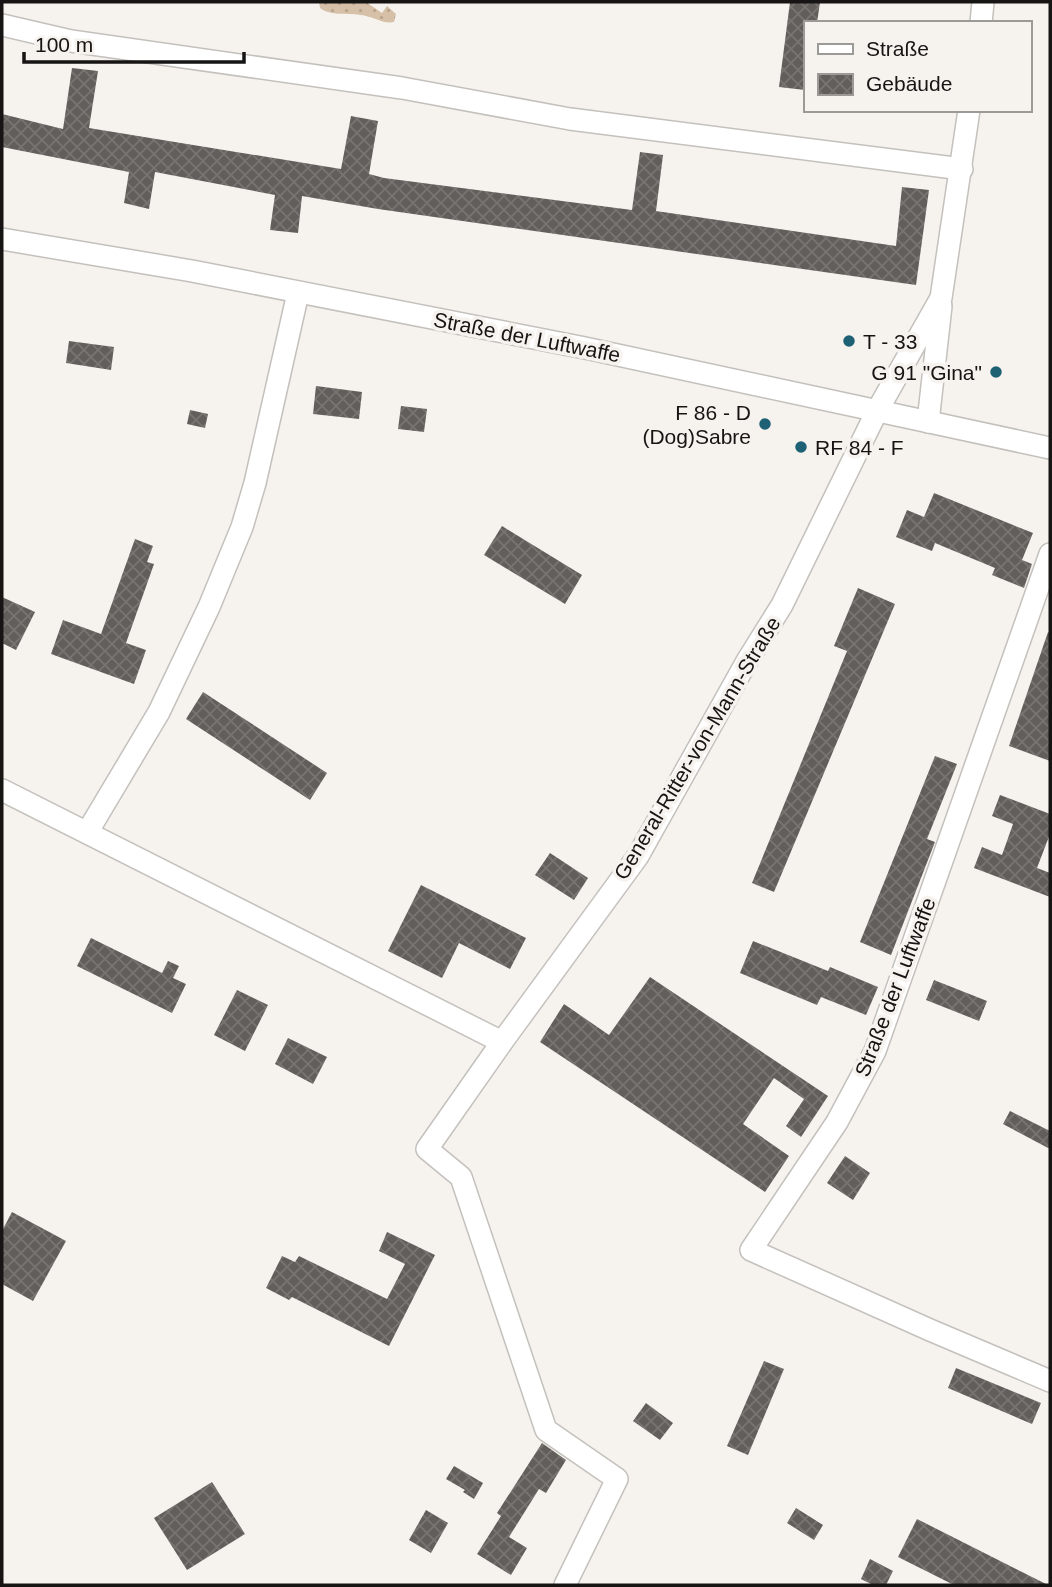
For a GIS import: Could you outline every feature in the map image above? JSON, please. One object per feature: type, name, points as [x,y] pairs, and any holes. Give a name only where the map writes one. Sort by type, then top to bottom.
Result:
[{"type":"street","points":[[981,21],[984,2]]},
{"type":"street","points":[[2,25],[71,41],[402,88],[570,119],[962,169]]},
{"type":"street","name":"General-Ritter-von-Mann-Straße","points":[[565,1585],[617,1479],[546,1430],[461,1177],[427,1149],[638,856],[782,605],[877,411],[942,298],[970,112]]},
{"type":"street","name":"Straße der Luftwaffe","points":[[2,239],[192,271],[599,350],[1050,448]]},
{"type":"street","points":[[88,831],[159,712],[209,607],[242,527],[256,483],[298,293]]},
{"type":"street","points":[[928,422],[942,298]]},
{"type":"street","name":"Straße der Luftwaffe","points":[[1050,554],[875,1051],[837,1122],[751,1250],[1050,1381]]},
{"type":"street","points":[[2,790],[502,1042]]},
{"type":"shaded area","points":[[319,2],[366,2],[382,13],[387,6],[396,14],[394,22],[386,22],[360,15],[325,11],[320,8]]},
{"type":"building","points":[[790,2],[820,2],[817,21],[804,21],[804,90],[779,87]]},
{"type":"building","points":[[72,68],[98,71],[89,128],[341,169],[351,116],[378,121],[369,174],[384,178],[632,210],[640,152],[663,155],[656,211],[896,246],[902,187],[929,190],[916,285],[302,196],[298,233],[270,230],[275,195],[155,172],[149,209],[124,203],[129,172],[2,147],[2,114],[63,129]]},
{"type":"building","points":[[69,341],[114,347],[111,370],[66,363]]},
{"type":"building","points":[[316,386],[362,392],[359,419],[313,414]]},
{"type":"building","points":[[401,406],[427,409],[424,432],[398,429]]},
{"type":"building","points":[[190,410],[208,414],[205,428],[187,424]]},
{"type":"building","points":[[934,493],[1033,533],[1022,560],[1032,564],[1024,588],[992,575],[995,568],[935,543],[932,551],[896,537],[907,510],[924,517]]},
{"type":"building","points":[[502,526],[582,575],[565,604],[484,555]]},
{"type":"building","points":[[135,539],[153,546],[147,562],[154,564],[126,643],[146,650],[134,684],[51,654],[63,620],[101,634]]},
{"type":"building","points":[[858,588],[895,604],[774,892],[752,883],[847,651],[834,646]]},
{"type":"building","points":[[2,597],[35,612],[16,650],[2,643]]},
{"type":"building","points":[[1048,632],[1050,633],[1050,761],[1009,746]]},
{"type":"building","points":[[203,692],[327,773],[310,800],[186,719]]},
{"type":"building","points":[[935,756],[957,764],[927,839],[935,842],[891,955],[860,942]]},
{"type":"building","points":[[1000,795],[1050,814],[1050,834],[1037,868],[1050,873],[1050,897],[974,868],[982,847],[1002,855],[1013,824],[992,816]]},
{"type":"building","points":[[550,853],[588,878],[574,900],[535,875]]},
{"type":"building","points":[[421,885],[526,938],[510,969],[459,943],[442,978],[388,951]]},
{"type":"building","points":[[91,938],[162,973],[168,961],[179,966],[173,978],[186,984],[172,1013],[77,966]]},
{"type":"building","points":[[753,941],[828,971],[830,967],[878,987],[866,1015],[821,997],[817,1005],[740,973]]},
{"type":"building","points":[[650,977],[828,1096],[801,1137],[786,1126],[804,1099],[774,1078],[743,1124],[789,1156],[765,1192],[540,1042],[564,1004],[609,1035]]},
{"type":"building","points":[[934,980],[987,1001],[979,1021],[926,1000]]},
{"type":"building","points":[[237,990],[268,1005],[245,1051],[214,1035]]},
{"type":"building","points":[[288,1038],[327,1057],[313,1084],[275,1064]]},
{"type":"building","points":[[1010,1111],[1050,1131],[1050,1149],[1003,1124]]},
{"type":"building","points":[[845,1156],[870,1173],[853,1200],[827,1183]]},
{"type":"building","points":[[12,1212],[66,1241],[33,1301],[2,1284],[2,1231]]},
{"type":"building","points":[[387,1232],[435,1255],[389,1346],[292,1297],[289,1300],[266,1288],[282,1256],[295,1262],[299,1256],[387,1299],[405,1264],[379,1251]]},
{"type":"building","points":[[764,1361],[784,1369],[748,1455],[727,1446]]},
{"type":"building","points":[[956,1368],[1041,1403],[1032,1424],[948,1388]]},
{"type":"building","points":[[646,1403],[673,1423],[660,1440],[633,1421]]},
{"type":"building","points":[[542,1443],[566,1460],[546,1493],[539,1489],[509,1537],[527,1548],[511,1575],[477,1554],[501,1516],[497,1513]]},
{"type":"building","points":[[454,1466],[483,1483],[474,1499],[446,1479]]},
{"type":"building","points":[[212,1482],[245,1534],[187,1570],[154,1518]]},
{"type":"building","points":[[796,1508],[823,1525],[814,1540],[787,1523]]},
{"type":"building","points":[[426,1510],[448,1523],[431,1553],[409,1540]]},
{"type":"building","points":[[917,1519],[1048,1585],[954,1585],[898,1557]]},
{"type":"building","points":[[870,1559],[893,1571],[886,1585],[873,1585],[861,1579]]},
{"type":"place","name":"T - 33","points":[[849,341]]},
{"type":"place","name":"G 91 \"Gina\"","points":[[996,372]]},
{"type":"place","name":"F 86 - D (Dog)Sabre","points":[[765,424]]},
{"type":"place","name":"RF 84 - F","points":[[801,447]]}]
